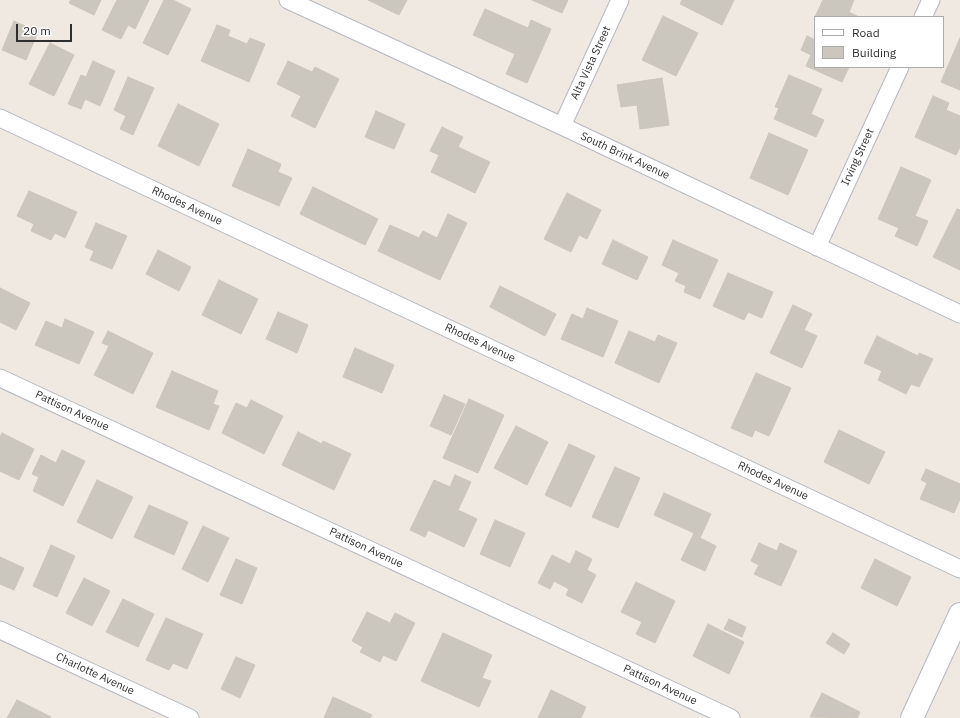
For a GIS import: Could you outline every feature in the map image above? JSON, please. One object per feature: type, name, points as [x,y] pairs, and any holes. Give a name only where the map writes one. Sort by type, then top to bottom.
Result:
[{"type":"street","name":"South Brink Avenue","points":[[288,0],[308,4],[960,314]]},
{"type":"street","name":"Alta Vista Street","points":[[562,126],[620,0]]},
{"type":"street","points":[[923,16],[931,0]]},
{"type":"street","name":"Irving Street","points":[[817,247],[900,68]]},
{"type":"street","name":"Rhodes Avenue","points":[[0,118],[960,569]]},
{"type":"street","name":"Pattison Avenue","points":[[0,378],[732,718]]},
{"type":"street","points":[[912,718],[960,614]]},
{"type":"street","name":"Charlotte Avenue","points":[[0,630],[190,718]]},
{"type":"building","points":[[71,0],[101,0],[94,15],[69,3]]},
{"type":"building","points":[[117,0],[149,0],[135,29],[128,25],[121,39],[102,30]]},
{"type":"building","points":[[164,0],[173,0],[191,9],[168,55],[143,43]]},
{"type":"building","points":[[368,0],[407,0],[399,15]]},
{"type":"building","points":[[532,0],[568,0],[562,13]]},
{"type":"building","points":[[682,0],[734,0],[722,25],[680,4]]},
{"type":"building","points":[[823,0],[854,0],[849,12],[857,16],[815,16]]},
{"type":"building","points":[[485,9],[528,28],[531,20],[551,29],[527,83],[506,74],[515,54],[473,35]]},
{"type":"building","points":[[663,16],[698,33],[676,76],[642,60]]},
{"type":"building","points":[[14,21],[38,32],[26,60],[2,50]]},
{"type":"building","points":[[217,25],[230,30],[228,36],[247,44],[250,38],[265,44],[249,82],[201,61]]},
{"type":"building","points":[[807,36],[814,40],[814,68],[849,68],[842,82],[806,66],[811,55],[801,50]]},
{"type":"building","points":[[960,38],[960,90],[941,82]]},
{"type":"building","points":[[50,43],[74,55],[54,96],[29,84]]},
{"type":"building","points":[[93,61],[115,71],[100,106],[85,99],[81,109],[68,104],[81,75],[86,77]]},
{"type":"building","points":[[288,61],[312,72],[315,67],[339,79],[315,128],[291,116],[301,96],[277,84]]},
{"type":"building","points":[[789,75],[822,89],[811,114],[824,120],[816,137],[774,119],[779,108],[775,107]]},
{"type":"building","points":[[128,77],[154,88],[133,135],[120,129],[126,116],[114,110]]},
{"type":"building","points":[[662,78],[669,125],[640,129],[637,105],[621,107],[617,85]]},
{"type":"building","points":[[933,96],[949,103],[946,110],[960,116],[960,147],[956,155],[915,137]]},
{"type":"building","points":[[178,104],[219,124],[199,166],[158,146]]},
{"type":"building","points":[[376,111],[405,124],[394,149],[365,137]]},
{"type":"building","points":[[442,127],[463,137],[458,147],[490,162],[475,193],[431,172],[439,155],[430,151]]},
{"type":"building","points":[[769,133],[808,150],[788,195],[750,178]]},
{"type":"building","points":[[248,149],[281,164],[278,172],[292,178],[279,206],[232,186]]},
{"type":"building","points":[[901,167],[931,180],[915,216],[928,221],[917,246],[895,236],[899,228],[878,219]]},
{"type":"building","points":[[313,187],[378,219],[365,245],[300,214]]},
{"type":"building","points":[[29,191],[77,212],[65,238],[55,233],[51,240],[31,231],[34,224],[17,216]]},
{"type":"building","points":[[567,193],[601,210],[587,239],[579,235],[571,252],[544,239]]},
{"type":"building","points":[[957,209],[960,210],[960,270],[933,257]]},
{"type":"building","points":[[448,214],[467,223],[440,280],[378,251],[390,225],[419,238],[423,231],[437,238]]},
{"type":"building","points":[[96,223],[127,236],[112,269],[90,260],[94,251],[85,247]]},
{"type":"building","points":[[613,240],[648,257],[637,280],[602,264]]},
{"type":"building","points":[[673,240],[718,260],[700,299],[684,292],[686,286],[675,281],[679,273],[662,265]]},
{"type":"building","points":[[158,250],[191,267],[179,291],[146,274]]},
{"type":"building","points":[[728,273],[773,292],[762,318],[748,312],[744,320],[713,306]]},
{"type":"building","points":[[219,280],[258,299],[241,334],[202,315]]},
{"type":"building","points":[[500,286],[556,314],[545,336],[490,307]]},
{"type":"building","points":[[0,288],[30,303],[16,330],[0,322]]},
{"type":"building","points":[[793,305],[812,314],[804,330],[817,336],[802,368],[770,353]]},
{"type":"building","points":[[587,308],[618,321],[603,357],[561,339],[572,314],[583,319]]},
{"type":"building","points":[[278,312],[308,325],[297,353],[266,339]]},
{"type":"building","points":[[65,319],[94,332],[79,364],[35,345],[46,321],[62,328]]},
{"type":"building","points":[[108,331],[153,353],[133,394],[94,375],[109,346],[102,343]]},
{"type":"building","points":[[629,331],[655,342],[658,335],[677,343],[659,383],[615,363]]},
{"type":"building","points":[[877,336],[918,356],[919,353],[933,359],[919,387],[911,384],[906,394],[878,380],[882,371],[864,363]]},
{"type":"building","points":[[355,348],[394,365],[382,393],[343,377]]},
{"type":"building","points":[[172,371],[218,391],[213,404],[219,406],[209,430],[156,407]]},
{"type":"building","points":[[756,373],[791,388],[769,436],[755,430],[752,437],[731,428]]},
{"type":"building","points":[[444,395],[465,404],[451,435],[430,426]]},
{"type":"building","points":[[469,399],[504,415],[478,473],[443,458]]},
{"type":"building","points":[[251,400],[283,416],[264,454],[222,433],[236,403],[247,408]]},
{"type":"building","points":[[516,426],[548,442],[527,485],[494,468]]},
{"type":"building","points":[[839,430],[885,452],[869,484],[824,462]]},
{"type":"building","points":[[298,432],[322,444],[323,441],[351,454],[334,490],[282,465]]},
{"type":"building","points":[[2,433],[34,449],[19,480],[0,471],[0,437]]},
{"type":"building","points":[[569,444],[595,456],[571,507],[545,495]]},
{"type":"building","points":[[62,450],[85,461],[63,506],[33,491],[39,477],[32,474],[41,455],[56,463]]},
{"type":"building","points":[[615,467],[640,478],[618,528],[592,517]]},
{"type":"building","points":[[926,469],[960,484],[960,499],[954,513],[920,499],[927,483],[921,480]]},
{"type":"building","points":[[455,475],[471,482],[458,510],[477,519],[464,547],[428,530],[425,537],[410,530],[434,480],[450,487]]},
{"type":"building","points":[[97,480],[133,497],[112,539],[77,522]]},
{"type":"building","points":[[664,493],[711,514],[700,538],[716,546],[705,571],[681,560],[694,533],[654,515]]},
{"type":"building","points":[[149,505],[188,522],[174,555],[134,537]]},
{"type":"building","points":[[495,520],[525,533],[510,567],[480,554]]},
{"type":"building","points":[[203,526],[229,538],[208,582],[182,569]]},
{"type":"building","points":[[759,543],[777,551],[780,543],[797,551],[781,586],[754,574],[759,565],[751,561]]},
{"type":"building","points":[[51,545],[75,556],[57,597],[33,586]]},
{"type":"building","points":[[576,551],[592,559],[587,570],[596,575],[582,603],[566,595],[569,589],[554,581],[550,589],[538,583],[552,555],[570,564]]},
{"type":"building","points":[[0,557],[24,568],[14,590],[0,584]]},
{"type":"building","points":[[236,559],[257,568],[242,604],[220,595]]},
{"type":"building","points":[[875,559],[911,577],[897,606],[861,588]]},
{"type":"building","points":[[84,578],[110,591],[92,626],[66,613]]},
{"type":"building","points":[[636,582],[675,601],[655,643],[636,634],[642,622],[621,612]]},
{"type":"building","points":[[123,599],[154,614],[138,647],[106,632]]},
{"type":"building","points":[[367,612],[390,623],[395,613],[415,623],[396,661],[383,655],[380,662],[360,652],[363,647],[352,641]]},
{"type":"building","points":[[166,618],[203,634],[187,669],[173,663],[169,670],[146,660]]},
{"type":"building","points":[[729,619],[746,627],[742,637],[724,629]]},
{"type":"building","points":[[708,624],[744,642],[729,674],[693,656]]},
{"type":"building","points":[[443,633],[492,655],[482,678],[491,681],[479,707],[421,681]]},
{"type":"building","points":[[833,633],[850,644],[844,654],[826,643]]},
{"type":"building","points":[[236,657],[255,665],[240,698],[221,689]]},
{"type":"building","points":[[551,690],[586,707],[581,718],[538,718]]},
{"type":"building","points":[[822,693],[860,712],[857,718],[810,717]]},
{"type":"building","points":[[333,697],[372,715],[370,718],[324,718]]},
{"type":"building","points":[[17,700],[51,717],[7,718]]}]
